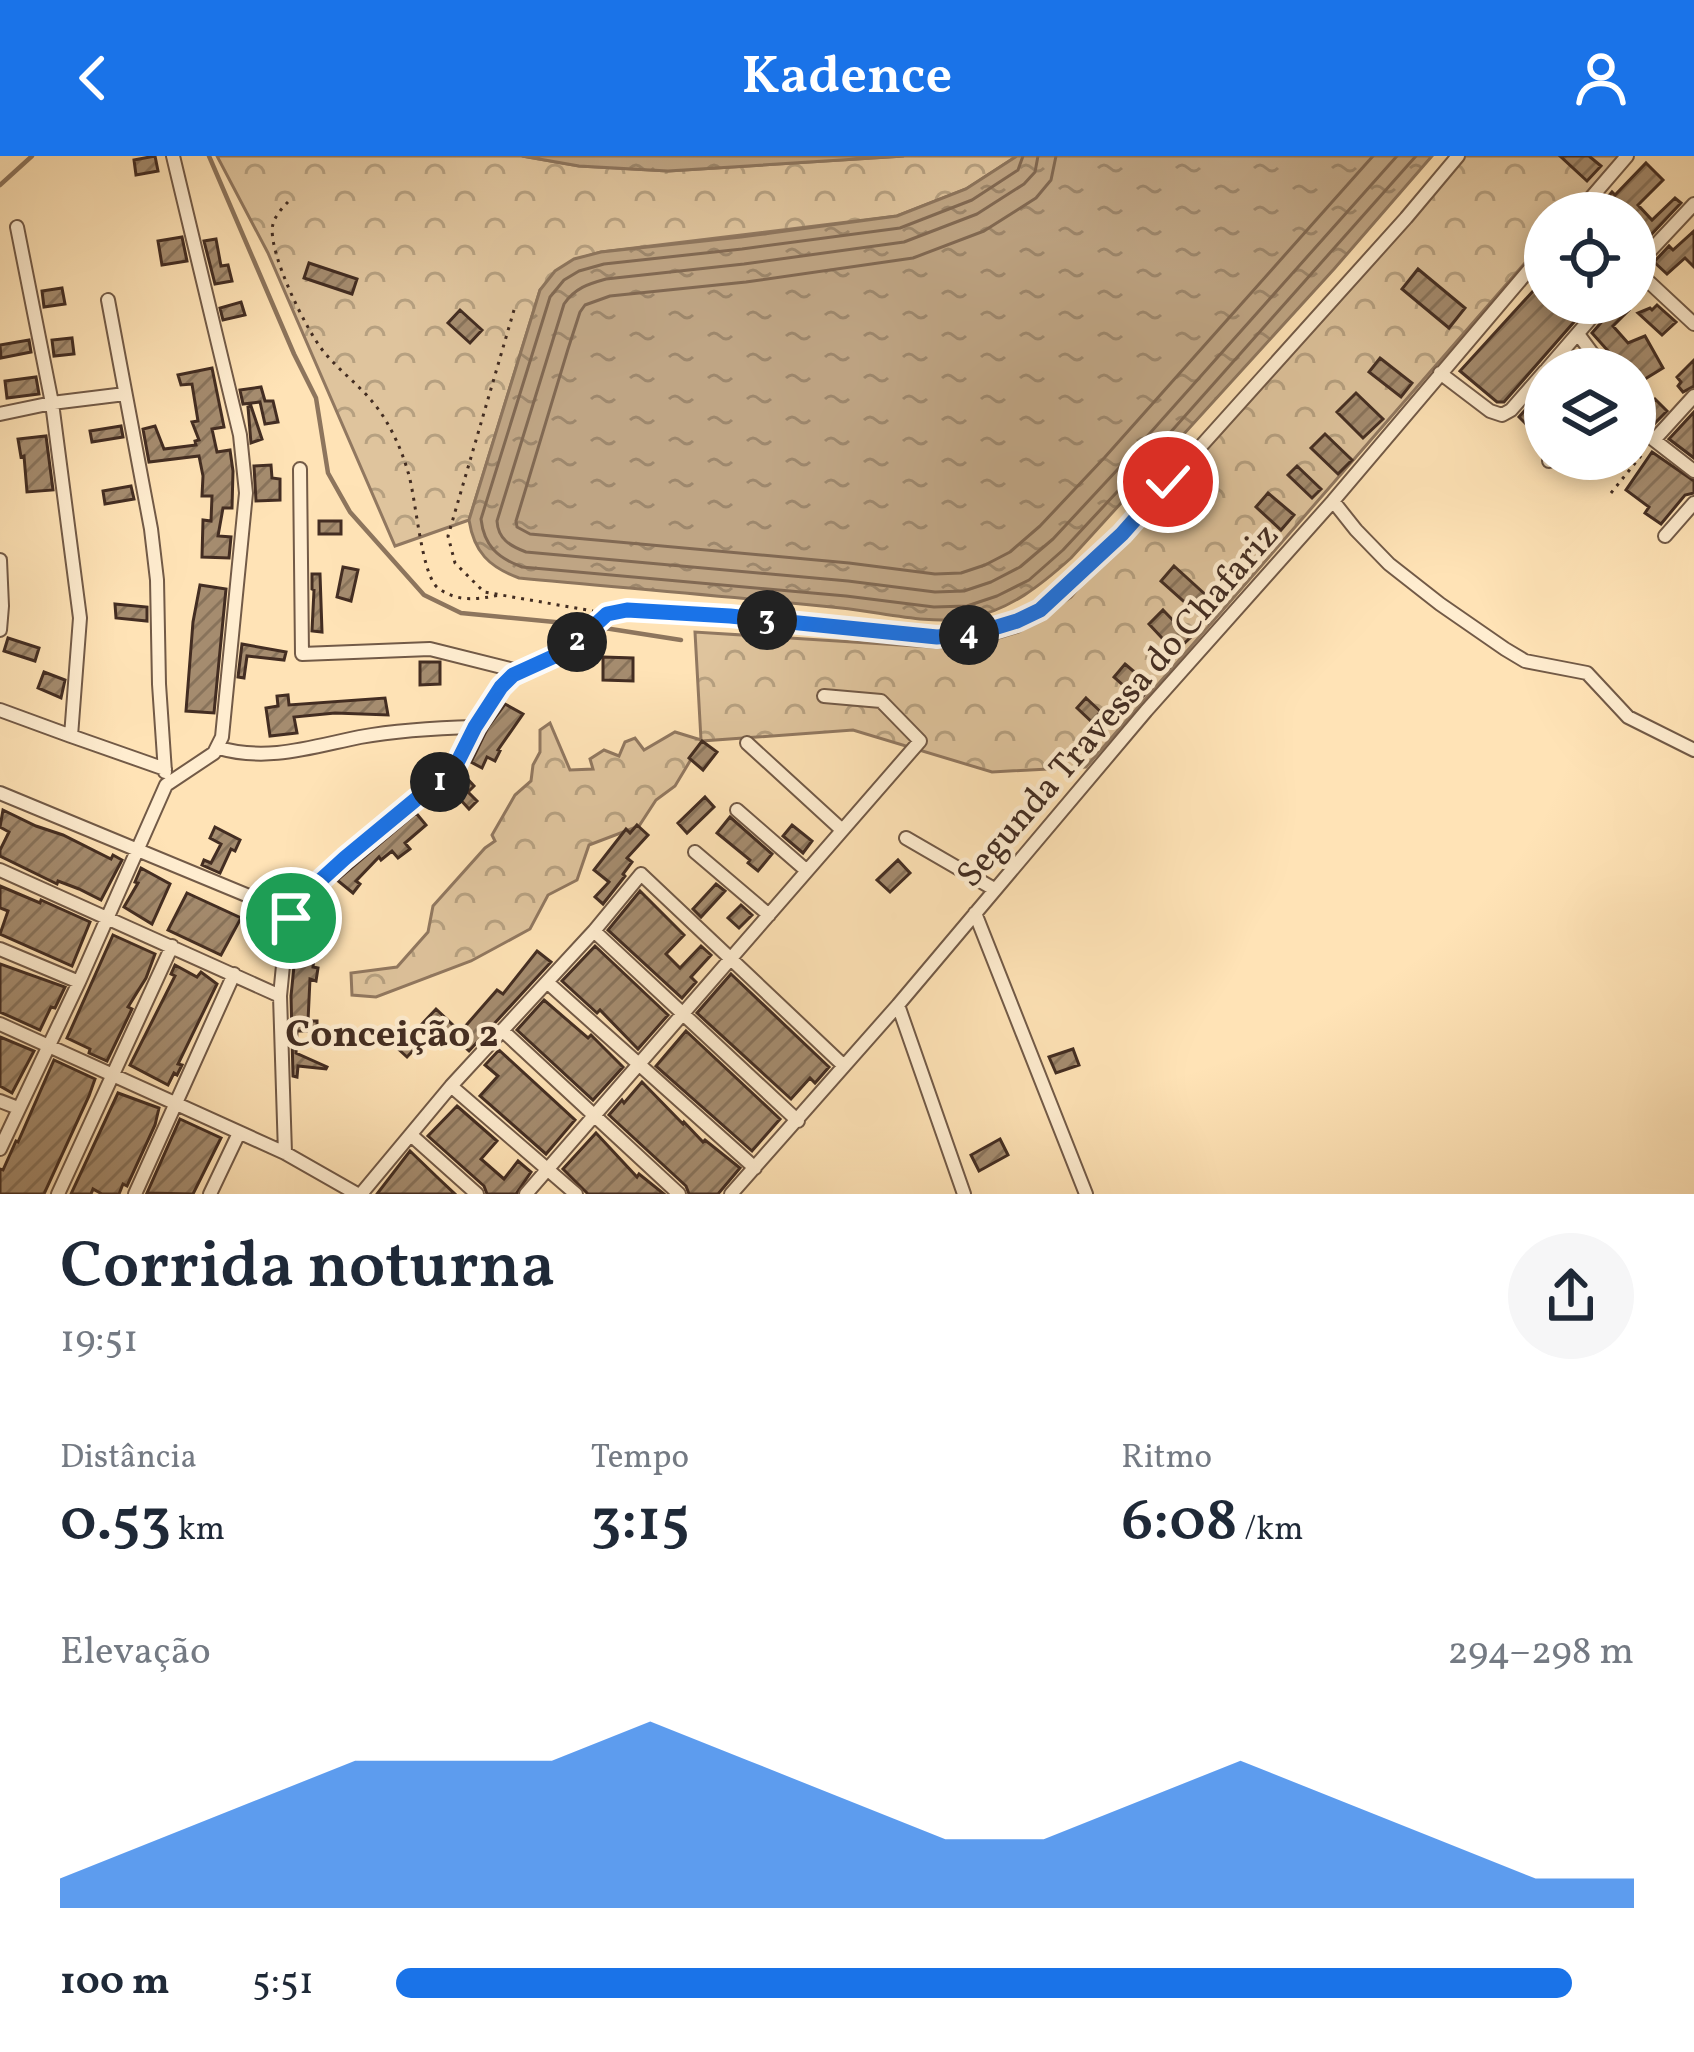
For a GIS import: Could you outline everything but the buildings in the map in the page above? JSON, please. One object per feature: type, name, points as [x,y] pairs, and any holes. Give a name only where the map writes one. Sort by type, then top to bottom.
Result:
[{"type":"street","points":[[172,156],[240,435],[245,493],[219,748]]},
{"type":"street","points":[[285,1153],[280,996],[291,918],[311,889],[455,767],[501,687],[519,671],[568,650],[603,616],[627,610],[958,637],[1040,610],[1122,534],[1458,156]]},
{"type":"street","points":[[1596,192],[1627,156]]},
{"type":"street","points":[[1656,247],[1693,209]]},
{"type":"street","points":[[17,227],[52,404],[80,618],[71,736]]},
{"type":"street","name":"Segunda Travessa do Chafariz","points":[[731,1194],[1524,275]]},
{"type":"street","points":[[1656,288],[1694,324]]},
{"type":"street","points":[[0,1149],[166,785],[151,529],[108,300]]},
{"type":"street","points":[[1566,348],[1586,324]]},
{"type":"street","points":[[1578,334],[1588,348]]},
{"type":"street","points":[[1440,373],[1502,415],[1524,395]]},
{"type":"street","points":[[0,414],[125,394]]},
{"type":"street","points":[[1656,438],[1694,396]]},
{"type":"street","points":[[1656,442],[1694,471]]},
{"type":"street","points":[[300,469],[302,654],[430,649],[519,671]]},
{"type":"street","points":[[1333,501],[1389,563],[1505,649],[1525,661],[1587,674],[1628,717],[1694,750]]},
{"type":"street","points":[[1665,536],[1694,503]]},
{"type":"street","points":[[0,560],[0,629]]},
{"type":"street","points":[[526,1194],[920,740],[881,700],[824,696]]},
{"type":"street","points":[[0,710],[165,769]]},
{"type":"street","points":[[166,785],[219,748],[280,755],[412,729],[475,727]]},
{"type":"street","points":[[747,743],[842,830]]},
{"type":"street","points":[[0,794],[256,899],[311,889]]},
{"type":"street","points":[[737,811],[807,872]]},
{"type":"street","points":[[906,838],[994,889]]},
{"type":"street","points":[[695,852],[769,915]]},
{"type":"street","points":[[0,870],[280,996]]},
{"type":"street","points":[[0,1024],[285,1153],[359,1194],[641,874],[844,1066]]},
{"type":"street","points":[[975,913],[1087,1194]]},
{"type":"street","points":[[594,931],[798,1121]]},
{"type":"street","points":[[58,1194],[172,946]]},
{"type":"street","points":[[0,949],[80,982]]},
{"type":"street","points":[[135,1194],[234,974]]},
{"type":"street","points":[[547,982],[755,1168]]},
{"type":"street","points":[[898,1005],[964,1194]]},
{"type":"street","points":[[502,1030],[679,1194]]},
{"type":"street","points":[[451,1086],[576,1194]]},
{"type":"street","points":[[0,1101],[18,1108]]},
{"type":"street","points":[[210,1194],[239,1132]]},
{"type":"street","points":[[411,1135],[477,1194]]},
{"type":"path","points":[[289,202],[272,226],[274,247],[307,328],[325,354],[367,392],[392,430],[409,474],[428,574],[438,588],[469,601],[500,595]]},
{"type":"path","points":[[514,310],[448,536],[455,562],[484,592],[603,616]]},
{"type":"path","points":[[1611,493],[1622,480]]},
{"type":"green space","points":[[217,156],[522,156],[579,166],[668,171],[904,156],[1017,156],[966,189],[897,216],[601,252],[574,260],[540,290],[469,520],[395,546],[268,253]]},
{"type":"green space","points":[[1458,156],[1619,156],[1587,192],[1524,192],[1524,264],[1086,767],[992,772],[853,730],[702,741],[675,786],[656,800],[639,826],[589,845],[577,880],[548,895],[530,929],[471,961],[376,997],[352,995],[351,973],[397,967],[428,932],[433,906],[495,841],[492,835],[515,795],[531,781],[540,752],[540,730],[550,723],[570,770],[593,769],[590,759],[604,750],[619,756],[625,742],[635,738],[644,750],[675,732],[701,740],[695,632],[963,649],[1019,632],[1071,597]]},
{"type":"water","points":[[522,156],[904,156],[668,171],[579,166]]},
{"type":"water","points":[[1017,156],[1432,156],[1071,558],[1036,587],[998,609],[969,618],[921,619],[519,578],[499,569],[479,550],[469,520],[540,290],[555,271],[574,259],[601,252],[897,216],[966,189]]},
{"type":"waterway","points":[[0,185],[32,156]]},
{"type":"waterway","points":[[209,156],[316,398],[328,473],[350,512],[424,595],[461,613],[586,625]]},
{"type":"waterway","points":[[598,627],[681,640]]},
{"type":"district","name":"Conceição 2","points":[[392,1032]]},
{"type":"route","points":[[291,918],[311,889],[455,767],[475,727],[513,675],[568,650],[607,614],[627,610],[937,637],[974,634],[1040,610],[1122,534],[1168,482]]}]
